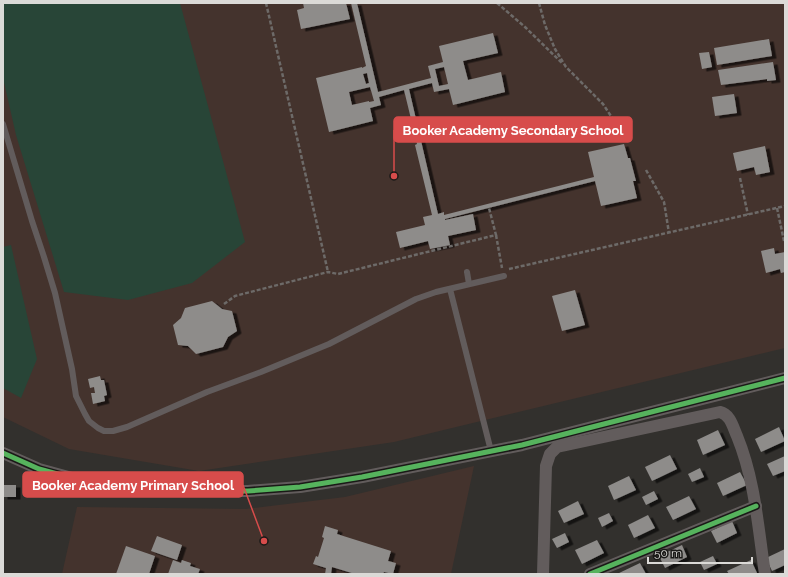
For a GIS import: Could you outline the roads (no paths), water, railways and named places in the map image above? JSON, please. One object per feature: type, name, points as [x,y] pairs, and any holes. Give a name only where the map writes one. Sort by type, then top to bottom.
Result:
[{"type":"street","points":[[3,453],[39,469],[83,481],[135,488],[193,491],[248,491],[300,487],[362,477],[491,451],[785,378]]},
{"type":"street","points":[[543,574],[546,466],[550,454],[557,447],[718,412],[728,415],[745,457],[756,506],[765,574]]},
{"type":"street","points":[[590,574],[756,506]]},
{"type":"lane","points":[[3,124],[55,293],[72,368],[76,396],[89,421],[104,431],[113,431],[136,424],[207,392],[261,372],[328,344],[416,299],[504,276]]},
{"type":"lane","points":[[467,272],[469,284]]},
{"type":"lane","points":[[450,289],[491,451]]},
{"type":"place","name":"Booker Academy Secondary School","points":[[394,176]]},
{"type":"place","name":"Booker Academy Primary School","points":[[264,541]]}]
